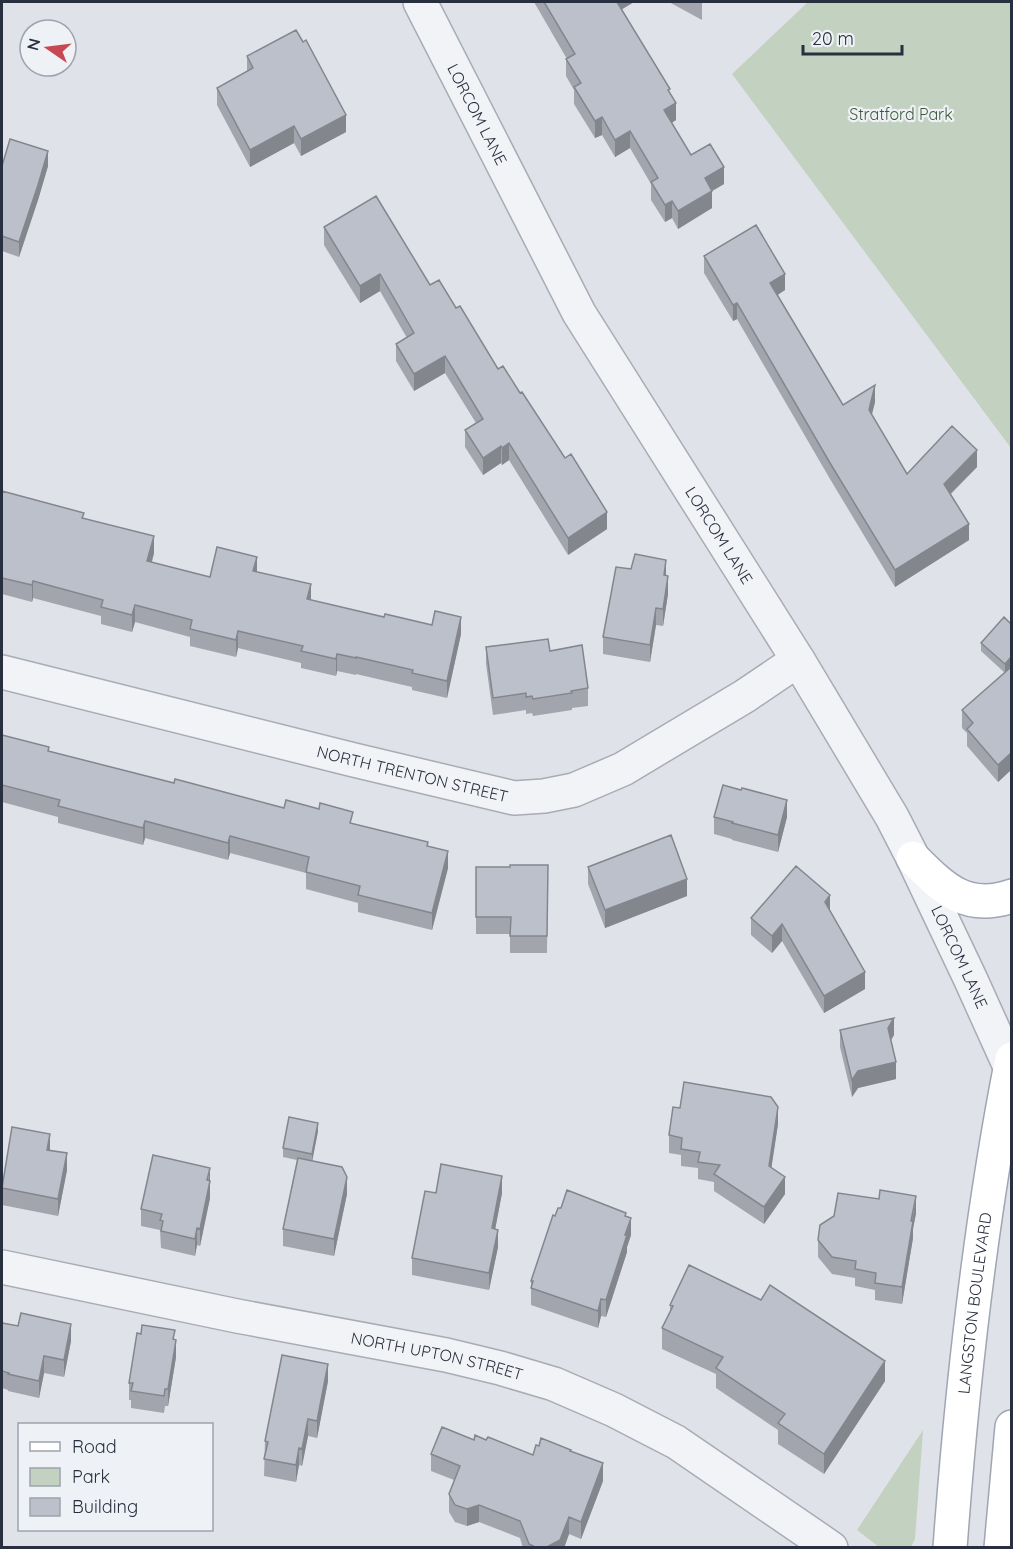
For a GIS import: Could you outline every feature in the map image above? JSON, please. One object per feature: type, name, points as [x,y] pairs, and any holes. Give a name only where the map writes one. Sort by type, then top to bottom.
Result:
[{"type":"main road","points":[[913,858],[936,880],[957,895],[976,901],[998,901],[1011,896]]},
{"type":"main road","name":"LANGSTON BOULEVARD","points":[[950,1548],[963,1396],[979,1258],[990,1179],[1011,1066]]},
{"type":"main road","points":[[1001,1548],[1011,1427]]},
{"type":"street","name":"LORCOM LANE","points":[[420,2],[579,313],[798,660],[892,817],[1011,1066]]},
{"type":"street","name":"NORTH TRENTON STREET","points":[[2,672],[514,798],[544,796],[574,790],[623,770],[745,696],[798,660]]},
{"type":"street","name":"NORTH UPTON STREET","points":[[2,1267],[237,1316],[446,1355],[554,1384],[614,1410],[676,1442],[831,1548]]},
{"type":"green space","name":"Stratford Park","points":[[808,2],[1011,2],[1011,448],[732,74]]},
{"type":"green space","points":[[923,1430],[915,1539],[911,1547],[879,1547],[857,1530]]},
{"type":"building","points":[[544,2],[617,2],[670,89],[668,90],[676,103],[664,110],[691,155],[710,144],[724,167],[705,178],[712,191],[678,211],[672,201],[665,205],[651,182],[658,178],[630,131],[615,140],[602,117],[595,121],[574,87],[581,83],[566,59],[575,54]]},
{"type":"building","points":[[296,30],[303,42],[306,40],[346,115],[301,139],[294,126],[250,150],[217,88],[253,68],[247,56]]},
{"type":"building","points":[[10,139],[48,151],[19,242],[2,236],[2,166]]},
{"type":"building","points":[[376,196],[430,285],[439,280],[456,308],[460,306],[498,369],[503,366],[565,458],[571,454],[607,512],[568,538],[509,443],[483,458],[465,430],[483,419],[445,356],[414,374],[396,344],[414,333],[380,274],[360,286],[324,227]]},
{"type":"building","points":[[756,225],[785,274],[770,283],[843,405],[875,385],[869,410],[907,474],[952,426],[977,450],[944,484],[969,524],[895,570],[737,303],[733,305],[704,256]]},
{"type":"building","points":[[2,491],[84,513],[82,518],[154,536],[147,561],[210,577],[217,547],[257,557],[253,571],[311,584],[307,599],[384,617],[385,614],[432,625],[435,611],[461,617],[447,681],[412,673],[413,670],[356,657],[337,654],[336,659],[301,651],[303,646],[238,631],[236,640],[190,629],[192,620],[135,605],[132,615],[101,607],[103,600],[33,581],[32,585],[2,578]]},
{"type":"building","points":[[635,554],[666,560],[664,575],[668,576],[663,609],[656,608],[650,645],[603,637],[616,567],[631,569]]},
{"type":"building","points":[[1004,617],[1011,624],[1011,657],[1005,664],[981,643]]},
{"type":"building","points":[[548,639],[550,651],[582,645],[588,688],[533,699],[532,696],[526,697],[526,693],[493,698],[486,647]]},
{"type":"building","points":[[1010,668],[1011,753],[998,765],[967,729],[973,723],[962,710]]},
{"type":"building","points":[[2,735],[49,747],[48,751],[174,783],[175,779],[284,808],[286,800],[319,809],[320,803],[353,812],[350,823],[428,842],[427,846],[448,851],[432,913],[358,895],[360,886],[306,872],[309,857],[230,836],[228,843],[145,821],[143,828],[58,806],[60,800],[2,785]]},
{"type":"building","points":[[723,785],[787,800],[778,835],[714,817]]},
{"type":"building","points":[[671,835],[687,879],[605,910],[588,867]]},
{"type":"building","points":[[510,865],[548,865],[547,936],[510,936],[511,917],[476,917],[476,867],[510,867]]},
{"type":"building","points":[[796,866],[830,895],[825,902],[865,972],[824,996],[782,924],[772,936],[751,918]]},
{"type":"building","points":[[894,1018],[888,1028],[896,1062],[858,1071],[852,1080],[840,1030]]},
{"type":"building","points":[[684,1082],[771,1097],[778,1107],[769,1166],[785,1177],[764,1207],[714,1174],[720,1165],[698,1162],[700,1152],[681,1149],[682,1138],[669,1135],[673,1107],[680,1108]]},
{"type":"building","points":[[289,1117],[318,1123],[312,1154],[283,1148]]},
{"type":"building","points":[[12,1127],[50,1134],[47,1150],[67,1153],[58,1199],[2,1188]]},
{"type":"building","points":[[153,1155],[210,1168],[207,1180],[210,1181],[200,1229],[197,1228],[195,1239],[161,1231],[162,1214],[141,1209]]},
{"type":"building","points":[[298,1158],[342,1167],[347,1177],[334,1239],[283,1229]]},
{"type":"building","points":[[441,1164],[502,1176],[492,1228],[498,1230],[489,1273],[412,1258],[425,1191],[436,1193]]},
{"type":"building","points":[[567,1190],[626,1213],[625,1216],[631,1218],[606,1300],[601,1299],[598,1311],[531,1288],[533,1281],[531,1281],[553,1215],[555,1216],[558,1208],[561,1208]]},
{"type":"building","points":[[880,1190],[916,1196],[902,1287],[875,1283],[876,1273],[855,1269],[856,1261],[832,1257],[818,1240],[820,1225],[834,1216],[838,1193],[879,1199]]},
{"type":"building","points":[[689,1265],[761,1300],[770,1285],[885,1361],[824,1454],[778,1423],[785,1414],[716,1368],[723,1357],[662,1328]]},
{"type":"building","points":[[21,1313],[71,1324],[64,1360],[44,1356],[39,1381],[2,1371],[2,1323],[18,1326]]},
{"type":"building","points":[[142,1325],[175,1330],[173,1339],[176,1340],[168,1389],[165,1389],[164,1396],[131,1391],[133,1383],[129,1383],[137,1333],[141,1334]]},
{"type":"building","points":[[282,1355],[328,1364],[317,1421],[308,1419],[296,1465],[264,1459],[268,1442],[265,1441]]},
{"type":"building","points":[[442,1427],[474,1440],[475,1435],[486,1440],[488,1437],[533,1455],[541,1438],[603,1463],[581,1522],[569,1517],[560,1540],[545,1548],[537,1548],[529,1544],[520,1521],[479,1505],[467,1509],[455,1505],[449,1494],[460,1466],[431,1454]]}]
